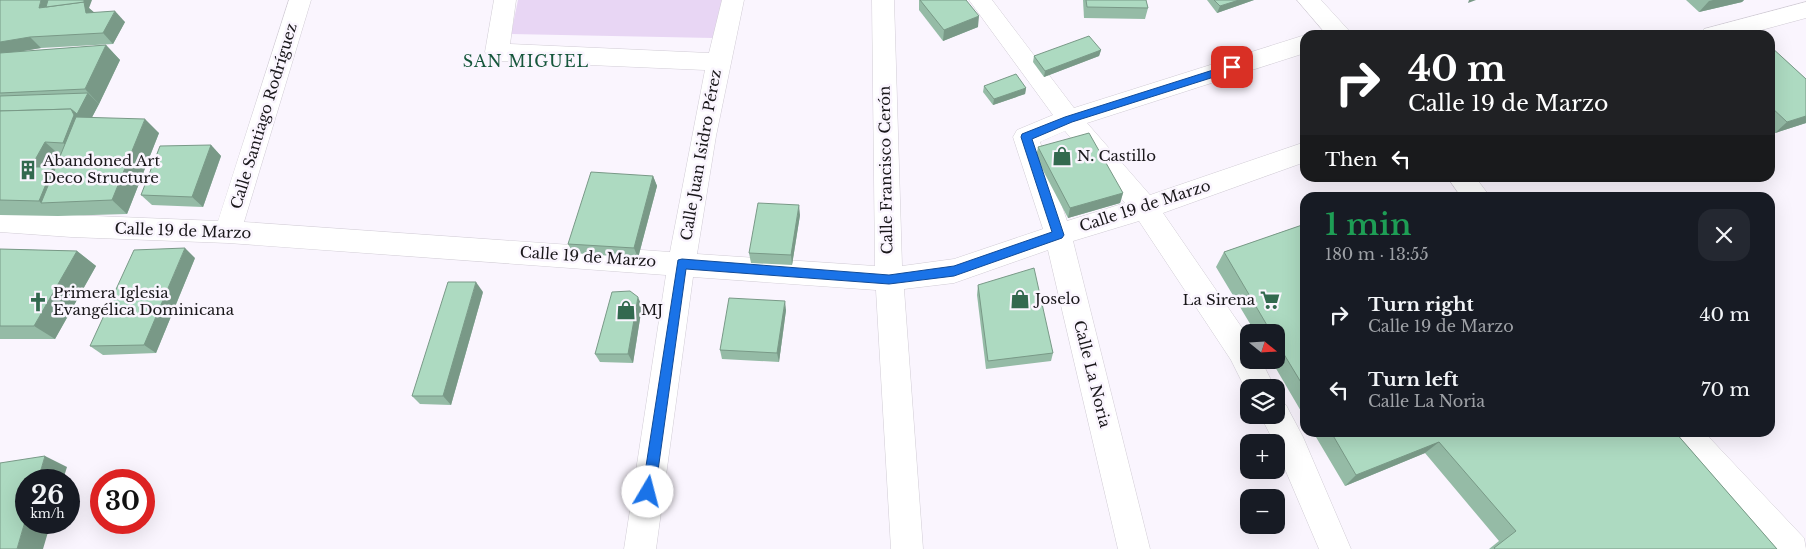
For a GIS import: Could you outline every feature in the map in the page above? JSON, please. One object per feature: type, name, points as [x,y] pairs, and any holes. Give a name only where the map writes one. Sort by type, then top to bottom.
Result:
[{"type":"street","name":"Calle Santiago Rodríguez","points":[[228,232],[300,0]]},
{"type":"street","points":[[505,0],[496,52],[718,62]]},
{"type":"street","name":"Calle Juan Isidro Pérez","points":[[640,549],[682,264],[718,62],[733,0]]},
{"type":"street","name":"Calle Francisco Cerón","points":[[883,0],[889,279],[907,549]]},
{"type":"street","points":[[980,0],[1069,120],[1145,208],[1241,351],[1255,379]]},
{"type":"street","points":[[1308,0],[1334,30]]},
{"type":"street","points":[[1731,30],[1806,10]]},
{"type":"street","name":"Calle La Noria","points":[[1134,549],[1058,235],[1026,137],[1069,120],[1300,46]]},
{"type":"street","name":"Calle 19 de Marzo","points":[[0,221],[71,226],[228,232],[889,279],[954,271],[1058,235],[1145,208],[1300,154]]},
{"type":"street","points":[[1464,182],[1473,192]]},
{"type":"street","points":[[1280,424],[1292,447],[1334,549]]},
{"type":"street","points":[[1688,437],[1793,549]]},
{"type":"shaded area","points":[[518,0],[722,0],[713,38],[511,34]]},
{"type":"building","points":[[0,0],[41,0],[39,8],[84,2],[86,13],[115,11],[103,33],[30,37],[0,42]]},
{"type":"building","points":[[48,0],[84,0],[84,2],[46,7]]},
{"type":"building","points":[[920,0],[966,0],[979,16],[944,30]]},
{"type":"building","points":[[1086,0],[1146,0],[1148,8],[1087,7]]},
{"type":"building","points":[[1214,0],[1239,0],[1220,6]]},
{"type":"building","points":[[1089,36],[1101,50],[1045,71],[1034,56]]},
{"type":"building","points":[[106,45],[85,89],[0,93],[0,53]]},
{"type":"building","points":[[1775,51],[1806,79],[1806,116],[1787,122],[1775,111]]},
{"type":"building","points":[[1016,74],[1026,88],[994,99],[984,86]]},
{"type":"building","points":[[88,93],[77,114],[71,109],[0,111],[0,96]]},
{"type":"building","points":[[71,109],[74,115],[63,143],[45,142],[31,167],[53,167],[39,201],[0,200],[0,111]]},
{"type":"building","points":[[76,117],[145,119],[112,200],[41,203]]},
{"type":"building","points":[[1089,133],[1123,193],[1070,208],[1038,147]]},
{"type":"building","points":[[211,145],[192,197],[141,195],[160,146]]},
{"type":"building","points":[[591,172],[653,176],[634,248],[568,244]]},
{"type":"building","points":[[758,203],[799,205],[791,255],[749,253]]},
{"type":"building","name":"La Sirena","points":[[1300,226],[1300,381],[1285,356],[1285,324],[1266,324],[1224,252]]},
{"type":"building","points":[[185,248],[144,345],[90,346],[134,250]]},
{"type":"building","points":[[0,249],[77,251],[34,326],[0,326]]},
{"type":"building","points":[[1034,268],[1053,353],[988,361],[978,285]]},
{"type":"building","points":[[448,282],[476,282],[443,396],[412,396]]},
{"type":"building","points":[[630,291],[638,297],[628,354],[595,354],[612,292]]},
{"type":"building","points":[[729,298],[785,301],[777,353],[720,350]]},
{"type":"building","points":[[1334,437],[1679,437],[1777,549],[1495,549],[1516,531],[1439,442],[1356,475]]},
{"type":"building","points":[[45,456],[41,469],[15,469],[15,534],[21,534],[17,549],[0,549],[0,463]]},
{"type":"place","name":"N. Castillo","points":[[1062,156]]},
{"type":"place","name":"Abandoned Art Deco Structure","points":[[28,170]]},
{"type":"place","name":"Joselo","points":[[1020,299]]},
{"type":"place","name":"La Sirena","points":[[1270,300]]},
{"type":"place","name":"Primera Iglesia Evangélica Dominicana","points":[[38,302]]},
{"type":"place","name":"MJ","points":[[626,310]]},
{"type":"district","name":"SAN MIGUEL","points":[[526,61]]},
{"type":"route","points":[[648,492],[682,264],[889,279],[954,271],[1058,235],[1026,137],[1069,120],[1232,67]]}]
